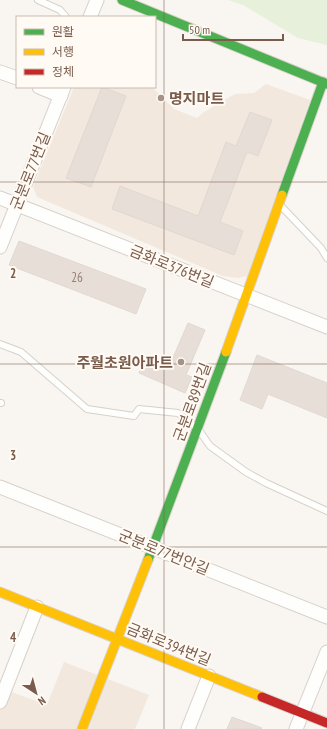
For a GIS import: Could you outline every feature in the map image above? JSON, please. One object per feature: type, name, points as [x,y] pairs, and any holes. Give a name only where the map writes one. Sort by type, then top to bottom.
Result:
[{"type":"street","points":[[90,16],[97,0]]},
{"type":"street","points":[[122,0],[325,83]]},
{"type":"street","points":[[0,72],[16,78]]},
{"type":"street","name":"군분로89번길","points":[[82,729],[119,639],[152,547],[198,429],[279,204],[325,83]]},
{"type":"street","name":"군분로77번길","points":[[0,247],[62,91],[45,88]]},
{"type":"street","name":"금화로376번길","points":[[0,198],[327,327]]},
{"type":"street","name":"군분로77번안길","points":[[0,487],[327,617]]},
{"type":"street","name":"금화로394번길","points":[[0,592],[327,723]]},
{"type":"street","points":[[0,702],[37,606]]},
{"type":"street","points":[[296,729],[327,652]]},
{"type":"street","points":[[188,729],[209,676]]},
{"type":"lane","points":[[38,0],[60,10],[65,16]]},
{"type":"lane","points":[[279,204],[321,248],[327,258]]},
{"type":"lane","points":[[0,344],[21,352],[87,409],[134,416],[139,409],[178,413],[198,429],[210,446],[246,472],[266,483],[327,511]]},
{"type":"shaded area","points":[[266,84],[310,100],[247,276],[238,278],[223,276],[37,197],[33,187],[74,88],[153,88],[174,109],[197,118],[204,112],[235,94],[254,93]]},
{"type":"shaded area","points":[[64,662],[149,695],[135,729],[0,729],[0,697],[3,689],[47,705]]},
{"type":"green space","points":[[228,0],[327,0],[327,45],[298,38],[243,5]]},
{"type":"building","points":[[102,88],[126,96],[91,187],[66,178]]},
{"type":"building","points":[[250,112],[272,120],[258,156],[247,152],[220,222],[243,231],[234,255],[112,209],[120,186],[198,216],[226,142],[236,146]]},
{"type":"building","points":[[19,241],[146,289],[136,314],[9,265]]},
{"type":"building","name":"주월초원아파트","points":[[188,323],[205,330],[186,375],[192,377],[185,393],[139,373],[146,357],[169,367]]},
{"type":"building","points":[[257,355],[327,383],[327,418],[268,394],[262,409],[240,400]]},
{"type":"building","points":[[232,717],[262,728],[227,729]]},
{"type":"traffic: fast","points":[[122,0],[327,84]]},
{"type":"traffic: fast","points":[[282,195],[323,82]]},
{"type":"traffic: fast","points":[[148,560],[226,352]]},
{"type":"traffic: slow","points":[[226,352],[282,195]]},
{"type":"traffic: slow","points":[[82,729],[148,560]]},
{"type":"traffic: slow","points":[[0,592],[262,697]]},
{"type":"traffic: jam","points":[[262,697],[327,723]]},
{"type":"place","name":"명지마트","points":[[161,98]]},
{"type":"place","name":"주월초원아파트","points":[[181,362]]}]
